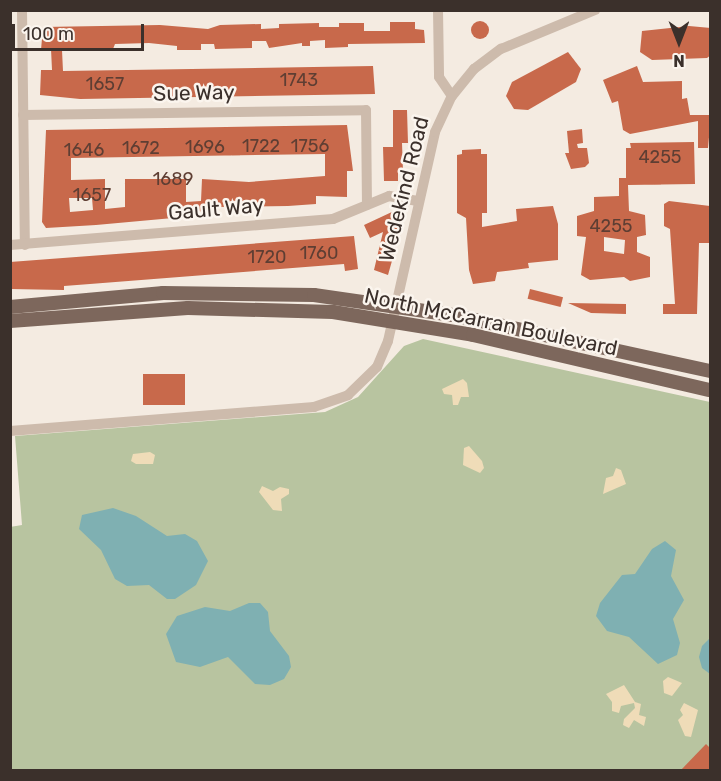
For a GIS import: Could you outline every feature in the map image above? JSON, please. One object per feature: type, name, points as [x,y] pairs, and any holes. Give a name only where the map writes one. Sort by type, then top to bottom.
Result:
[{"type":"main road","name":"North McCarran Boulevard","points":[[10,307],[210,292],[314,295],[396,304],[711,371]]},
{"type":"main road","name":"North McCarran Boulevard","points":[[10,321],[248,307],[392,320],[711,390]]},
{"type":"street","points":[[22,10],[25,245]]},
{"type":"street","points":[[438,10],[439,77],[452,96]]},
{"type":"street","name":"Wedekind Road","points":[[10,431],[330,403],[353,392],[376,367],[392,320],[435,132],[452,96],[474,69],[501,49],[595,10]]},
{"type":"street","name":"Sue Way","points":[[23,115],[366,110],[367,205]]},
{"type":"street","name":"Gault Way","points":[[10,245],[333,219],[389,196],[418,201]]},
{"type":"green space","points":[[423,339],[710,402],[710,770],[11,770],[10,527],[22,525],[15,436],[325,412],[358,397],[404,346]]},
{"type":"sand","points":[[463,379],[467,383],[469,397],[461,397],[458,405],[453,405],[452,395],[444,394],[442,389]]},
{"type":"sand","points":[[469,446],[482,461],[484,468],[480,473],[463,465],[464,448]]},
{"type":"sand","points":[[150,452],[155,455],[153,464],[136,464],[131,461],[133,454]]},
{"type":"sand","points":[[616,468],[621,470],[626,484],[603,494],[606,478],[613,476]]},
{"type":"sand","points":[[262,486],[273,491],[280,487],[289,489],[289,494],[281,499],[282,511],[273,510],[259,492]]},
{"type":"sand","points":[[668,677],[682,683],[672,696],[664,693],[663,681]]},
{"type":"sand","points":[[624,685],[635,702],[641,704],[639,715],[646,717],[644,726],[634,720],[629,728],[623,725],[624,719],[635,708],[634,703],[621,706],[619,713],[612,711],[612,702],[606,694]]},
{"type":"sand","points":[[684,703],[698,710],[691,737],[685,736],[678,720],[683,715],[680,710]]},
{"type":"water","points":[[113,508],[136,516],[167,536],[185,534],[197,541],[208,561],[196,585],[175,599],[167,599],[149,585],[127,586],[115,579],[101,550],[79,529],[82,515]]},
{"type":"water","points":[[665,541],[676,550],[671,576],[684,600],[673,619],[680,643],[677,655],[658,664],[629,637],[607,631],[596,616],[600,603],[622,575],[635,574],[652,549]]},
{"type":"water","points":[[249,603],[260,603],[268,612],[270,631],[289,656],[291,667],[284,679],[270,685],[255,684],[228,657],[200,667],[176,662],[166,634],[177,616],[205,607],[230,611]]},
{"type":"water","points":[[710,638],[710,674],[702,668],[699,657],[702,646]]},
{"type":"building","points":[[476,21],[484,21],[489,26],[487,37],[476,39],[471,34],[471,26]]},
{"type":"building","points":[[390,22],[415,22],[415,29],[424,30],[425,43],[348,44],[348,47],[325,48],[325,40],[310,41],[310,46],[302,46],[302,43],[269,48],[266,41],[252,41],[252,48],[215,49],[214,44],[201,44],[201,50],[177,50],[177,46],[149,43],[115,44],[113,49],[62,50],[63,71],[373,66],[375,94],[80,99],[40,95],[41,70],[52,70],[51,49],[41,50],[43,27],[160,25],[208,29],[220,25],[261,24],[261,29],[279,28],[279,24],[319,23],[319,27],[339,27],[339,23],[364,23],[364,31],[390,31]]},
{"type":"building","points":[[689,26],[711,28],[711,55],[707,58],[652,60],[640,52],[642,31]]},
{"type":"building","points":[[568,52],[581,69],[576,82],[528,110],[514,109],[506,96],[512,82]]},
{"type":"building","points":[[637,66],[643,82],[682,81],[682,99],[687,98],[690,115],[711,115],[708,148],[698,148],[698,121],[630,134],[623,130],[618,101],[612,103],[603,80]]},
{"type":"building","points":[[393,110],[407,110],[408,143],[402,143],[403,171],[398,171],[398,181],[384,181],[383,147],[393,147]]},
{"type":"building","points":[[347,125],[353,171],[347,171],[347,197],[316,196],[316,204],[216,207],[216,212],[190,211],[190,216],[184,217],[46,228],[42,222],[46,130]],"holes":[[[325,154],[325,176],[249,182],[202,179],[201,201],[186,202],[186,179],[125,179],[125,207],[105,209],[105,179],[71,180],[71,158]],[[69,198],[92,198],[93,210],[70,212]]]},
{"type":"building","points":[[582,129],[583,143],[577,144],[578,148],[587,148],[589,163],[585,167],[571,169],[565,153],[569,153],[567,131]]},
{"type":"building","points":[[694,142],[695,184],[628,185],[629,211],[645,215],[646,235],[637,237],[637,252],[650,257],[650,277],[630,281],[624,277],[590,280],[581,275],[586,237],[577,236],[577,216],[594,211],[594,197],[619,196],[619,178],[626,178],[626,148],[631,148],[630,143]],"holes":[[[604,237],[625,240],[624,254],[604,251]]]},
{"type":"building","points":[[481,149],[481,154],[487,154],[487,213],[482,213],[482,227],[517,221],[516,209],[553,206],[558,224],[558,260],[528,263],[529,268],[497,272],[495,281],[473,284],[469,270],[466,218],[457,213],[457,155],[462,154],[462,150]]},
{"type":"building","points":[[669,201],[710,206],[710,243],[699,243],[697,314],[663,314],[663,304],[675,304],[670,229],[664,226],[664,204]]},
{"type":"building","points":[[394,211],[402,233],[389,240],[397,243],[388,275],[374,270],[383,232],[370,238],[364,225]]},
{"type":"building","points":[[354,236],[358,269],[345,271],[344,264],[64,286],[64,290],[10,289],[10,262]]},
{"type":"building","points":[[530,289],[563,297],[561,307],[528,299]]},
{"type":"building","points":[[568,303],[626,304],[626,314],[591,313]]},
{"type":"building","points":[[143,374],[185,374],[185,405],[143,405]]},
{"type":"building","points":[[706,744],[711,749],[711,771],[680,771]]}]
